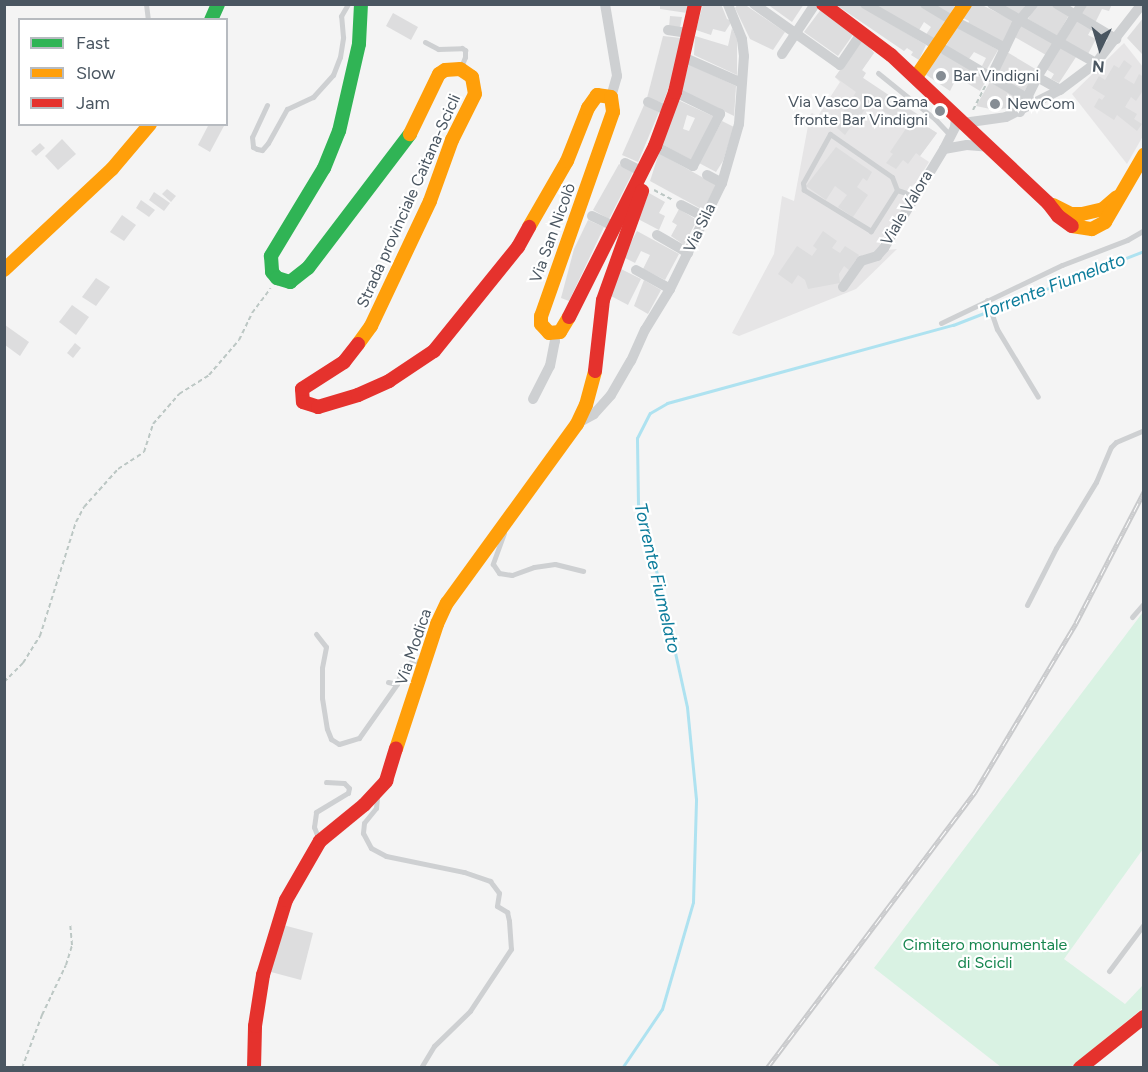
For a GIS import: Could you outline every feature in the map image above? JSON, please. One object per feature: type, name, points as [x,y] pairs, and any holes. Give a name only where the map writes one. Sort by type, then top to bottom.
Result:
[{"type":"main road","points":[[212,18],[219,4]]},
{"type":"main road","points":[[277,278],[272,272],[271,256],[324,168],[339,131],[359,44],[361,4]]},
{"type":"main road","points":[[554,333],[564,327],[614,226],[643,178],[675,92],[695,4]]},
{"type":"main road","points":[[823,4],[862,32],[916,77],[1048,203],[1071,214],[1082,214],[1103,208],[1122,193],[1143,155]]},
{"type":"main road","points":[[916,77],[941,48],[957,23],[964,4]]},
{"type":"main road","name":"Strada provinciale Caitana-Scicli","points":[[277,278],[290,282],[308,268],[409,137],[439,74],[445,70],[460,69],[472,77],[475,85],[474,101],[452,140],[430,201],[406,255],[359,346],[334,370],[308,383],[302,389],[300,396],[309,406],[318,407],[337,402],[389,381],[434,351]]},
{"type":"main road","name":"Via San Nicolò","points":[[434,351],[529,230],[567,161],[592,100],[603,94],[611,97],[612,117],[541,316],[544,330],[554,333]]},
{"type":"main road","points":[[4,270],[112,169],[148,126]]},
{"type":"main road","name":"Via Modica","points":[[254,1068],[255,1026],[263,975],[286,900],[320,841],[377,792],[392,768],[425,660],[447,603],[577,424],[591,392],[599,320],[609,278],[643,178]]},
{"type":"main road","points":[[1080,1068],[1143,1017]]},
{"type":"street","points":[[605,4],[617,76],[611,97]]},
{"type":"street","name":"Via Sila","points":[[577,424],[594,414],[611,394],[631,362],[645,330],[670,289],[722,183],[739,124],[742,82],[742,39],[728,4]]},
{"type":"street","points":[[754,4],[840,65],[862,32]]},
{"type":"street","points":[[782,54],[815,4]]},
{"type":"street","points":[[865,4],[1031,101]]},
{"type":"street","points":[[925,4],[1005,48]]},
{"type":"street","points":[[992,4],[1096,63]]},
{"type":"street","points":[[991,77],[1016,25],[1022,21],[1033,4]]},
{"type":"street","points":[[1057,4],[1116,39]]},
{"type":"street","points":[[1031,101],[1037,77],[1082,4]]},
{"type":"street","points":[[964,121],[1006,117],[1020,112],[1031,101],[1060,90],[1096,63],[1142,4]]},
{"type":"street","points":[[668,30],[688,33]]},
{"type":"street","points":[[683,57],[742,82]]},
{"type":"street","points":[[1037,77],[1060,90]]},
{"type":"street","points":[[655,146],[693,166],[720,114],[675,92]]},
{"type":"street","points":[[648,102],[668,111]]},
{"type":"street","name":"Viale Valora","points":[[843,287],[861,261],[877,256],[951,136],[964,121]]},
{"type":"street","points":[[944,149],[967,145],[988,147]]},
{"type":"street","points":[[625,163],[643,178]]},
{"type":"street","points":[[706,175],[722,183]]},
{"type":"street","points":[[681,205],[706,218]]},
{"type":"street","points":[[592,216],[614,226]]},
{"type":"street","points":[[657,235],[688,253]]},
{"type":"street","points":[[636,270],[670,289]]},
{"type":"street","points":[[533,399],[550,366],[555,341],[554,333]]},
{"type":"lane","points":[[267,105],[252,138],[253,147],[262,150],[287,109],[314,97],[333,75],[344,37],[341,16],[348,4]]},
{"type":"lane","points":[[425,42],[438,49],[462,48],[465,50],[460,69]]},
{"type":"lane","points":[[878,73],[935,119],[951,136]]},
{"type":"lane","points":[[830,134],[892,177],[897,190],[871,231],[804,190],[803,183],[830,134]]},
{"type":"lane","points":[[897,190],[916,196]]},
{"type":"lane","points":[[941,323],[1062,265],[1127,240],[1143,230]]},
{"type":"lane","points":[[987,300],[997,329],[1038,397]]},
{"type":"lane","points":[[1028,605],[1056,548],[1095,482],[1106,454],[1116,442],[1143,430]]},
{"type":"lane","points":[[504,522],[504,538],[493,564],[499,573],[512,575],[534,567],[555,564],[583,571]]},
{"type":"lane","points":[[1132,617],[1143,603]]},
{"type":"lane","points":[[316,634],[326,647],[322,668],[322,699],[327,729],[331,739],[339,744],[359,738],[397,684],[402,669],[411,662],[425,660]]},
{"type":"lane","points":[[388,682],[397,684]]},
{"type":"lane","points":[[320,841],[314,827],[316,812],[348,793],[349,788],[344,783],[326,782]]},
{"type":"lane","points":[[377,792],[376,808],[364,823],[363,833],[371,848],[386,856],[464,872],[490,881],[499,893],[497,906],[507,912],[511,949],[470,1011],[434,1046],[421,1068]]},
{"type":"lane","points":[[1109,971],[1143,924]]},
{"type":"path","points":[[964,121],[991,77]]},
{"type":"path","points":[[643,178],[681,205]]},
{"type":"path","points":[[4,682],[23,663],[40,636],[75,522],[84,507],[118,469],[144,452],[153,424],[179,394],[209,375],[238,340],[252,313],[277,278]]},
{"type":"path","points":[[22,1068],[42,1015],[66,965],[72,945],[70,923]]},
{"type":"shaded area","points":[[862,39],[874,53],[862,70],[863,78],[929,122],[926,126],[937,133],[920,156],[929,162],[916,183],[908,189],[910,199],[880,242],[880,245],[887,250],[897,249],[856,289],[739,336],[732,333],[774,254],[782,196],[794,201],[810,115],[812,113],[818,116],[840,82],[835,77]]},
{"type":"shaded area","points":[[1124,43],[1143,67],[1143,136],[1127,164],[1072,94]]},
{"type":"green space","name":"Cimitero monumentale di Scicli","points":[[1143,612],[1143,849],[1064,959],[1125,1004],[1142,986],[1143,1008],[1071,1067],[1001,1067],[874,968]]},
{"type":"building","points":[[660,4],[688,4],[687,13],[660,9]]},
{"type":"building","points":[[703,4],[721,4],[727,19],[732,21],[725,32],[713,29],[711,35],[696,30]]},
{"type":"building","points":[[738,4],[744,4],[785,32],[773,50],[750,39],[735,8]]},
{"type":"building","points":[[767,4],[804,4],[792,22]]},
{"type":"building","points":[[835,4],[858,4],[926,45],[919,60],[911,55],[913,52],[907,48],[904,51]]},
{"type":"building","points":[[870,4],[919,4],[945,21],[932,41],[925,36],[931,27],[924,22],[918,32]]},
{"type":"building","points":[[931,4],[956,4],[949,16]]},
{"type":"building","points":[[970,4],[980,4],[1014,21],[1003,44],[967,26],[969,21],[963,18]]},
{"type":"building","points":[[1000,4],[1026,4],[1019,16]]},
{"type":"building","points":[[1036,4],[1051,4],[1069,15],[1057,36],[1028,19]]},
{"type":"building","points":[[1085,4],[1112,4],[1109,11],[1102,9],[1095,23],[1079,14]]},
{"type":"building","points":[[822,8],[855,32],[838,56],[804,32]]},
{"type":"building","points":[[393,13],[418,27],[411,40],[386,26]]},
{"type":"building","points":[[670,16],[682,17],[680,28],[669,27]]},
{"type":"building","points":[[1144,17],[1144,51],[1142,54],[1127,38]]},
{"type":"building","points":[[1077,19],[1092,28],[1088,35],[1096,39],[1088,54],[1065,41]]},
{"type":"building","points":[[1019,24],[1053,43],[1046,55],[1013,36]]},
{"type":"building","points":[[957,27],[998,50],[987,69],[982,66],[986,58],[974,52],[969,59],[946,46]]},
{"type":"building","points":[[732,28],[737,39],[737,75],[694,55],[695,36],[728,46]]},
{"type":"building","points":[[663,36],[681,38],[674,73],[663,103],[647,98]]},
{"type":"building","points":[[862,39],[874,53],[862,70],[866,73],[863,78],[929,122],[926,126],[937,133],[920,156],[916,153],[908,164],[903,160],[896,169],[886,163],[893,154],[890,152],[907,127],[870,102],[861,115],[865,117],[858,128],[852,125],[845,135],[837,128],[842,119],[840,117],[856,92],[835,77]]},
{"type":"building","points":[[1059,46],[1076,57],[1059,83],[1051,79],[1054,74],[1046,69]]},
{"type":"building","points":[[938,51],[987,79],[980,91],[957,77],[950,91],[925,74]]},
{"type":"building","points":[[1007,52],[1037,70],[1024,92],[994,75]]},
{"type":"building","points":[[1124,60],[1132,66],[1124,78],[1134,84],[1139,74],[1144,77],[1144,89],[1136,101],[1131,97],[1125,107],[1137,114],[1134,119],[1142,124],[1137,131],[1117,115],[1114,120],[1094,107],[1099,98],[1102,100],[1105,96],[1092,88],[1099,76],[1105,80],[1114,65],[1119,68]]},
{"type":"building","points":[[689,64],[736,86],[734,116],[681,90]]},
{"type":"building","points":[[990,82],[1022,100],[1019,106],[995,110],[976,106]]},
{"type":"building","points":[[678,100],[715,117],[691,160],[662,144]],"holes":[[[687,115],[695,118],[689,131],[683,129]]]},
{"type":"building","points":[[644,105],[659,112],[638,162],[622,155]]},
{"type":"building","points":[[722,121],[734,127],[723,161],[716,172],[699,163]]},
{"type":"building","points":[[208,126],[224,126],[210,152],[198,145]]},
{"type":"building","points":[[62,139],[76,154],[58,170],[45,156]]},
{"type":"building","points":[[40,143],[45,148],[36,156],[31,151]]},
{"type":"building","points":[[836,147],[872,172],[867,181],[863,178],[857,187],[868,195],[853,217],[838,207],[847,195],[835,186],[826,200],[806,186]]},
{"type":"building","points":[[659,153],[716,185],[703,210],[650,181]]},
{"type":"building","points":[[619,164],[633,172],[609,219],[593,210]]},
{"type":"building","points":[[167,189],[176,196],[171,202],[162,194]]},
{"type":"building","points":[[154,192],[170,203],[164,211],[149,200]]},
{"type":"building","points":[[649,193],[665,202],[659,213],[665,216],[659,230],[638,219]]},
{"type":"building","points":[[141,200],[155,210],[149,217],[136,208]]},
{"type":"building","points":[[679,209],[697,220],[684,245],[671,236],[677,225],[672,222]]},
{"type":"building","points":[[122,215],[136,225],[124,241],[110,232]]},
{"type":"building","points":[[588,220],[604,227],[569,301],[561,298],[574,249]]},
{"type":"building","points":[[637,231],[679,254],[665,280],[643,269],[650,255],[641,251],[635,263],[623,257]]},
{"type":"building","points":[[823,231],[837,241],[832,248],[840,253],[845,246],[859,255],[849,270],[844,266],[839,274],[840,283],[808,289],[805,280],[798,275],[792,284],[778,274],[797,246],[812,256],[817,249],[813,246]]},
{"type":"building","points":[[621,269],[641,279],[628,305],[611,296]]},
{"type":"building","points":[[96,278],[110,287],[96,306],[82,297]]},
{"type":"building","points":[[644,280],[661,290],[648,314],[634,306]]},
{"type":"building","points":[[72,305],[89,317],[76,335],[59,322]]},
{"type":"building","points":[[5,325],[29,342],[20,356],[5,345]]},
{"type":"building","points":[[75,343],[81,348],[73,358],[67,353]]},
{"type":"building","points":[[283,925],[313,933],[301,980],[271,972]]},
{"type":"waterway","name":"Torrente Fiumelato","points":[[622,1068],[662,1009],[693,902],[696,799],[687,707],[661,589],[638,504],[637,438],[650,413],[667,403],[953,325],[1144,251]]},
{"type":"railway","points":[[767,1068],[975,792],[1076,623],[1144,492]]},
{"type":"traffic: fast","points":[[212,18],[218,4]]},
{"type":"traffic: fast","points":[[361,4],[359,44],[339,131],[324,168],[271,256],[272,272],[277,278],[290,282],[308,268],[410,134]]},
{"type":"traffic: slow","points":[[916,77],[965,4]]},
{"type":"traffic: slow","points":[[358,344],[371,326],[430,201],[452,140],[475,94],[472,77],[460,69],[445,70],[439,74],[410,134]]},
{"type":"traffic: slow","points":[[529,227],[567,161],[588,108],[597,95],[611,97],[613,112],[541,316],[541,324],[549,333],[560,332],[569,317]]},
{"type":"traffic: slow","points":[[4,270],[112,169],[148,126]]},
{"type":"traffic: slow","points":[[1072,226],[1092,229],[1105,222],[1144,155]]},
{"type":"traffic: slow","points":[[1053,205],[1071,214],[1082,214],[1103,209],[1117,197]]},
{"type":"traffic: slow","points":[[396,749],[437,624],[447,603],[577,424],[586,405],[595,371]]},
{"type":"traffic: jam","points":[[569,317],[655,146],[675,92],[695,4]]},
{"type":"traffic: jam","points":[[823,4],[891,55],[1048,203],[1058,216],[1072,226]]},
{"type":"traffic: jam","points":[[595,371],[603,300],[642,191]]},
{"type":"traffic: jam","points":[[358,344],[344,362],[302,389],[303,402],[318,407],[358,395],[389,381],[434,351],[518,247],[529,227]]},
{"type":"traffic: jam","points":[[254,1068],[255,1026],[263,975],[286,900],[320,841],[364,805],[386,781],[396,749]]},
{"type":"traffic: jam","points":[[1080,1068],[1144,1017]]},
{"type":"place","name":"Bar Vindigni","points":[[941,76]]},
{"type":"place","name":"NewCom","points":[[995,104]]},
{"type":"place","name":"Via Vasco Da Gama fronte Bar Vindigni","points":[[940,111]]}]
